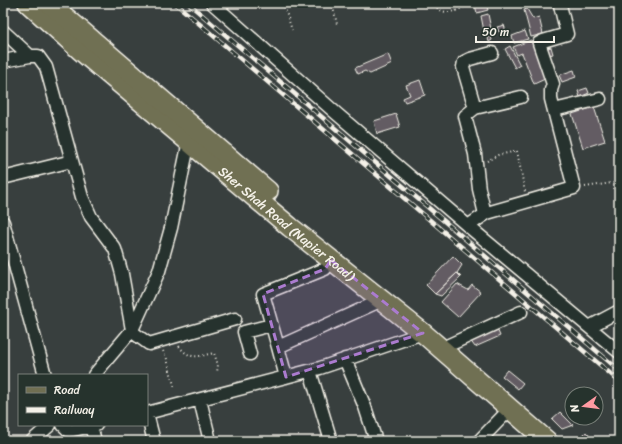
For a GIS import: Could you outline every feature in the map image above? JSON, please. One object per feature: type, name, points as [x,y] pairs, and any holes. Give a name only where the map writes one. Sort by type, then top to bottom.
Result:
[{"type":"main road","name":"Sher Shah Road (Napier Road)","points":[[28,3],[80,50],[194,136],[449,345],[560,441]]},
{"type":"main road","name":"Sher Shah Road (Napier Road)","points":[[49,3],[331,260],[423,333],[547,441]]},
{"type":"street","points":[[212,3],[258,42],[332,110],[619,352]]},
{"type":"street","points":[[468,226],[485,214],[528,203],[574,188],[554,110],[551,90],[553,84],[539,43],[567,34],[560,4]]},
{"type":"street","points":[[3,31],[30,56]]},
{"type":"street","points":[[475,108],[465,79],[463,67],[464,62],[492,53]]},
{"type":"street","points":[[3,61],[38,56],[46,67],[82,197],[90,217],[115,249],[122,274],[132,331],[149,344],[235,319]]},
{"type":"street","points":[[485,214],[479,189],[475,154],[465,116],[475,108],[521,97]]},
{"type":"street","points":[[554,110],[600,99]]},
{"type":"street","points":[[95,374],[132,331],[159,271],[194,136]]},
{"type":"street","points":[[3,178],[72,161]]},
{"type":"street","points":[[3,222],[45,374]]},
{"type":"street","points":[[286,378],[263,294],[325,269],[331,260]]},
{"type":"street","points":[[278,347],[382,300]]},
{"type":"street","points":[[588,327],[619,311]]},
{"type":"street","points":[[449,345],[521,312]]},
{"type":"street","points":[[250,354],[244,332],[272,325]]},
{"type":"street","points":[[148,414],[310,371],[423,333]]},
{"type":"street","points":[[346,359],[376,441]]},
{"type":"street","points":[[310,371],[331,441]]},
{"type":"street","points":[[200,400],[210,441]]},
{"type":"street","points":[[479,441],[510,409]]},
{"type":"street","points":[[148,418],[154,441]]},
{"type":"street","points":[[32,441],[49,426]]},
{"type":"street","points":[[64,426],[69,431],[93,426],[95,441]]},
{"type":"path","points":[[284,3],[292,30]]},
{"type":"path","points":[[332,3],[337,24]]},
{"type":"path","points":[[434,5],[439,11],[448,13],[472,3]]},
{"type":"path","points":[[476,165],[498,156],[517,151],[528,203]]},
{"type":"path","points":[[574,188],[619,182]]},
{"type":"path","points":[[172,337],[184,353],[194,357],[214,353],[218,365],[216,372]]},
{"type":"path","points":[[158,341],[167,359],[175,389]]},
{"type":"highlighted area","points":[[331,260],[423,333],[286,377],[263,294],[325,269]]},
{"type":"building","points":[[481,3],[483,5],[486,4],[488,10],[477,13],[475,5]]},
{"type":"building","points":[[527,9],[533,19],[539,17],[543,34],[531,37],[524,10]]},
{"type":"building","points":[[488,14],[491,29],[484,31],[481,16]]},
{"type":"building","points":[[504,25],[507,34],[504,35],[503,30],[499,32],[497,27]]},
{"type":"building","points":[[525,31],[528,39],[514,43],[512,36]]},
{"type":"building","points":[[491,36],[492,40],[489,42],[488,38]]},
{"type":"building","points":[[531,40],[545,79],[534,84],[522,53],[517,55],[513,47]]},
{"type":"building","points":[[510,46],[520,65],[515,68],[505,49]]},
{"type":"building","points":[[551,47],[553,54],[545,56],[544,49]]},
{"type":"building","points":[[388,54],[392,64],[370,74],[365,71],[358,74],[355,68]]},
{"type":"building","points":[[574,70],[576,77],[562,82],[559,75]]},
{"type":"building","points":[[420,80],[425,95],[405,102],[403,98],[410,95],[406,85]]},
{"type":"building","points":[[587,88],[589,93],[580,97],[578,91]]},
{"type":"building","points":[[594,107],[605,141],[583,148],[572,114]]},
{"type":"building","points":[[396,114],[400,127],[377,134],[374,121]]},
{"type":"building","points":[[453,256],[462,265],[457,273],[435,294],[426,285]]},
{"type":"building","points":[[457,273],[461,277],[441,296],[435,294]]},
{"type":"building","points":[[457,284],[468,290],[472,285],[481,292],[458,317],[441,302]]},
{"type":"building","points":[[497,329],[500,336],[475,347],[470,340]]},
{"type":"building","points":[[507,370],[523,383],[518,389],[502,376]]},
{"type":"building","points":[[560,412],[564,416],[564,426],[570,426],[562,429],[552,419]]},
{"type":"building","points":[[586,432],[594,441],[580,441],[579,439]]},
{"type":"railway","points":[[175,3],[619,381]]},
{"type":"railway","points":[[188,3],[619,370]]}]
